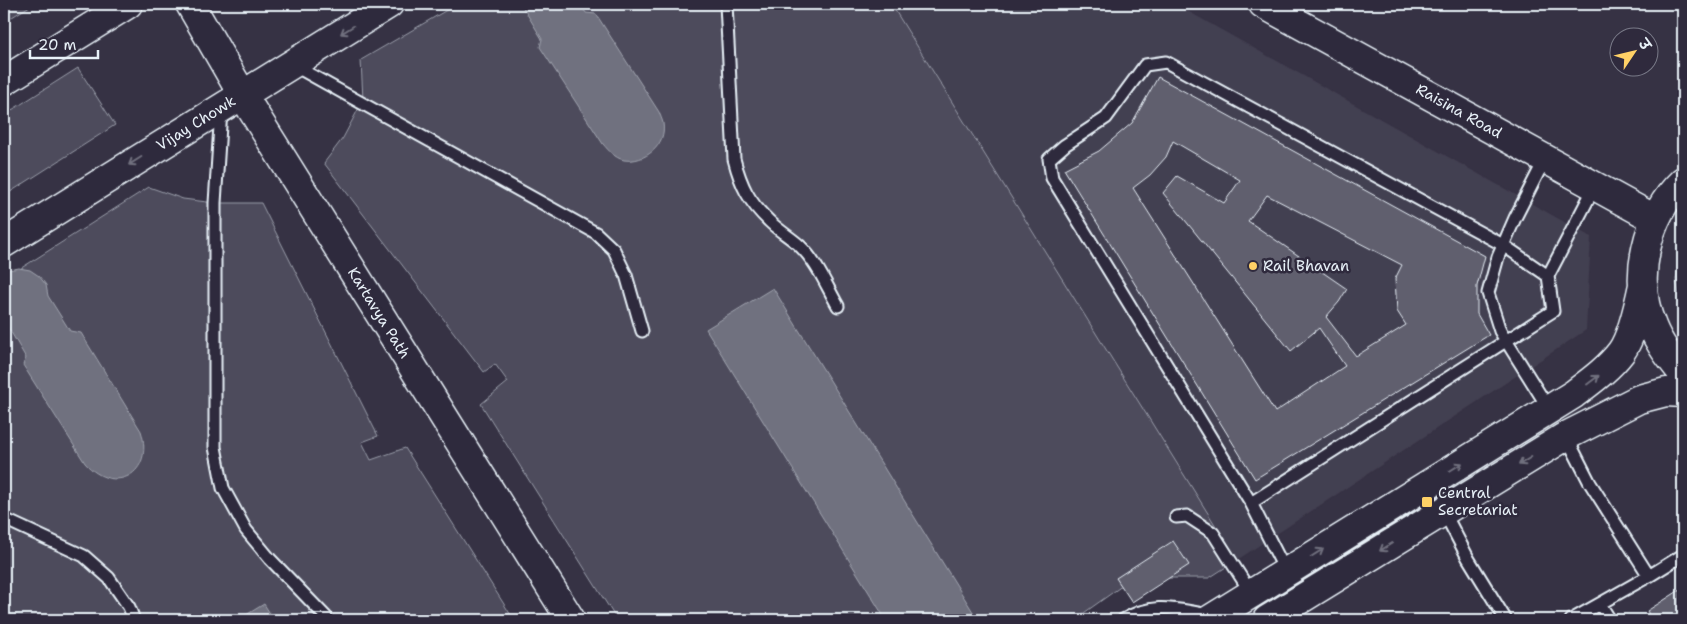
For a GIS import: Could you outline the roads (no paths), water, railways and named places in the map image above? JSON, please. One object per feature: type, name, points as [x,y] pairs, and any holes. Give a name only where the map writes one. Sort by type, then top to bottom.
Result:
[{"type":"main road","points":[[4,81],[128,4]]},
{"type":"main road","name":"Kartavya Path","points":[[190,4],[232,101],[571,620]]},
{"type":"main road","name":"Vijay Chowk","points":[[4,243],[388,4]]},
{"type":"main road","name":"Raisina Road","points":[[1263,4],[1655,219]]},
{"type":"main road","points":[[1212,618],[1574,394],[1601,373],[1622,350],[1636,318],[1643,285],[1644,262],[1648,240],[1655,219],[1667,200],[1683,181]]},
{"type":"main road","points":[[1643,285],[1646,306],[1652,326],[1666,352],[1683,374]]},
{"type":"main road","points":[[1267,620],[1566,436],[1639,399],[1666,392],[1683,393]]},
{"type":"lane","points":[[726,4],[734,159],[740,182],[751,201],[800,246],[818,268],[838,306]]},
{"type":"lane","points":[[1286,572],[1251,503],[1052,178],[1049,159],[1065,145],[1106,118],[1145,65],[1166,62],[1503,245],[1548,276]]},
{"type":"lane","points":[[292,64],[596,233],[614,250],[626,276],[642,331]]},
{"type":"lane","points":[[232,101],[215,203],[215,447],[224,488],[246,530],[270,559],[326,617]]},
{"type":"lane","points":[[1545,158],[1514,218],[1498,257],[1488,293],[1500,331],[1549,409]]},
{"type":"lane","points":[[1251,503],[1553,311],[1548,276],[1596,186]]},
{"type":"lane","points":[[1566,436],[1590,483],[1649,576]]},
{"type":"lane","points":[[1444,512],[1468,558],[1506,620]]},
{"type":"lane","points":[[1176,517],[1187,516],[1213,533],[1251,594]]},
{"type":"lane","points":[[4,519],[84,556],[109,578],[129,607],[134,620]]},
{"type":"lane","points":[[1572,620],[1683,555]]},
{"type":"lane","points":[[1600,604],[1610,620]]},
{"type":"lane","points":[[1123,620],[1140,611],[1159,607],[1212,618]]},
{"type":"water","points":[[521,4],[580,4],[586,13],[596,14],[659,112],[663,123],[662,138],[653,151],[640,159],[624,160],[615,156],[603,144],[540,47],[542,39]]},
{"type":"water","points":[[19,268],[30,270],[39,276],[46,285],[48,296],[70,331],[81,333],[141,431],[144,446],[142,459],[137,469],[129,476],[119,479],[108,478],[96,473],[85,463],[23,365],[26,358],[4,320],[4,273],[8,270]]},
{"type":"water","points":[[773,288],[978,620],[886,620],[706,329]]},
{"type":"water","points":[[264,604],[274,620],[238,620]]},
{"type":"place","name":"Rail Bhavan","points":[[1253,266]]},
{"type":"place","name":"Central Secretariat","points":[[1427,502]]}]
